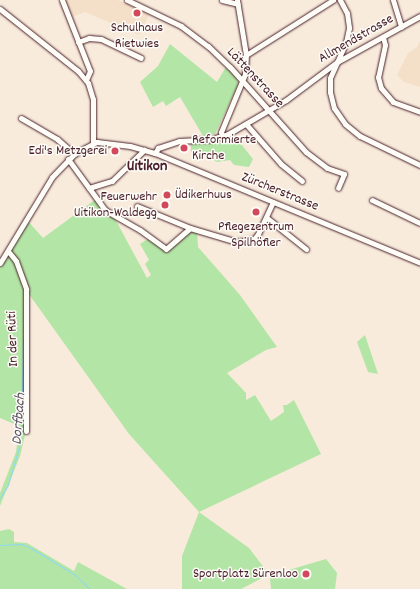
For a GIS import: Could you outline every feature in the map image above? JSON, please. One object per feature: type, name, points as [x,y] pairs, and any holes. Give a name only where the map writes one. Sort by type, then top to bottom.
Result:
[{"type":"street","points":[[62,0],[90,71],[86,80]]},
{"type":"street","name":"Lättenstrasse","points":[[127,0],[181,26],[208,46],[315,160],[327,168],[344,174],[338,188]]},
{"type":"street","points":[[222,0],[237,2],[246,55],[243,82],[221,132],[222,136]]},
{"type":"street","points":[[246,55],[333,0]]},
{"type":"street","points":[[340,0],[347,13],[349,28],[330,78],[330,92],[334,108],[345,124],[360,136],[420,165]]},
{"type":"street","points":[[392,0],[401,27]]},
{"type":"street","points":[[0,9],[86,80],[93,99],[93,142],[74,154],[62,166],[43,190],[0,263]]},
{"type":"street","name":"Allmendstrasse","points":[[155,153],[158,148],[179,141],[222,136],[246,124],[268,111],[337,62],[420,16]]},
{"type":"street","points":[[383,37],[384,45],[378,77],[381,88],[393,102],[420,112]]},
{"type":"street","points":[[78,42],[88,38],[101,39],[141,58]]},
{"type":"street","points":[[21,118],[57,139],[74,154]]},
{"type":"street","points":[[246,124],[281,164],[302,181]]},
{"type":"street","name":"Zürcherstrasse","points":[[93,142],[155,153],[420,263]]},
{"type":"street","points":[[89,188],[112,181],[144,150]]},
{"type":"street","points":[[68,160],[105,210],[140,230],[166,249],[190,228]]},
{"type":"street","points":[[372,200],[420,223]]},
{"type":"street","points":[[137,206],[190,228],[243,242],[254,239],[267,218],[273,202]]},
{"type":"street","points":[[267,218],[306,250]]},
{"type":"street","name":"In der Rüti","points":[[8,251],[16,261],[26,289],[24,297],[27,348],[26,431]]},
{"type":"shaded area","points":[[65,0],[118,0],[150,13],[139,35],[85,12],[72,17]]},
{"type":"shaded area","points":[[420,41],[420,87],[404,82],[397,75],[408,53],[417,47]]},
{"type":"green space","points":[[170,44],[217,82],[226,67],[237,79],[238,85],[215,134],[203,136],[180,97],[166,106],[163,101],[153,107],[140,82],[158,66]]},
{"type":"green space","points":[[233,134],[253,159],[249,167],[234,165],[230,160],[217,162],[206,155],[206,152],[191,152],[191,143],[194,141],[214,141]]},
{"type":"green space","points":[[96,199],[114,217],[147,278],[151,275],[145,264],[149,260],[140,244],[151,237],[166,249],[189,231],[197,230],[198,247],[240,295],[277,347],[266,350],[227,373],[246,393],[246,400],[255,395],[271,421],[284,412],[283,405],[287,405],[294,400],[321,454],[199,512],[129,434],[26,290],[26,431],[20,456],[0,506],[0,493],[16,452],[19,426],[0,418],[0,263],[27,220],[43,238]]},
{"type":"green space","points":[[365,335],[378,374],[368,372],[357,342]]},
{"type":"green space","points":[[199,512],[249,548],[268,575],[241,589],[182,589],[182,556]]},
{"type":"green space","points":[[9,529],[14,532],[14,542],[27,543],[74,571],[78,562],[127,589],[0,589],[0,531]]},
{"type":"green space","name":"Sportplatz Sürenloo","points":[[326,559],[337,573],[335,589],[271,589],[270,578],[272,575]]},
{"type":"waterway","name":"Dorfbach","points":[[0,498],[8,485],[21,440],[23,336]]},
{"type":"waterway","points":[[0,545],[21,544],[31,548],[75,575],[90,589]]},
{"type":"place","name":"Schulhaus Rietwies","points":[[137,13]]},
{"type":"place","name":"Reformierte Kirche","points":[[184,148]]},
{"type":"place","name":"Edi's Metzgerei","points":[[115,151]]},
{"type":"place","name":"Üdikerhuus","points":[[167,195]]},
{"type":"place","name":"Feuerwehr Uitikon-Waldegg","points":[[165,205]]},
{"type":"place","name":"Pflegezentrum Spilhöfler","points":[[256,212]]},
{"type":"place","name":"Sportplatz Sürenloo","points":[[306,574]]},
{"type":"district","name":"Uitikon","points":[[147,167]]}]
